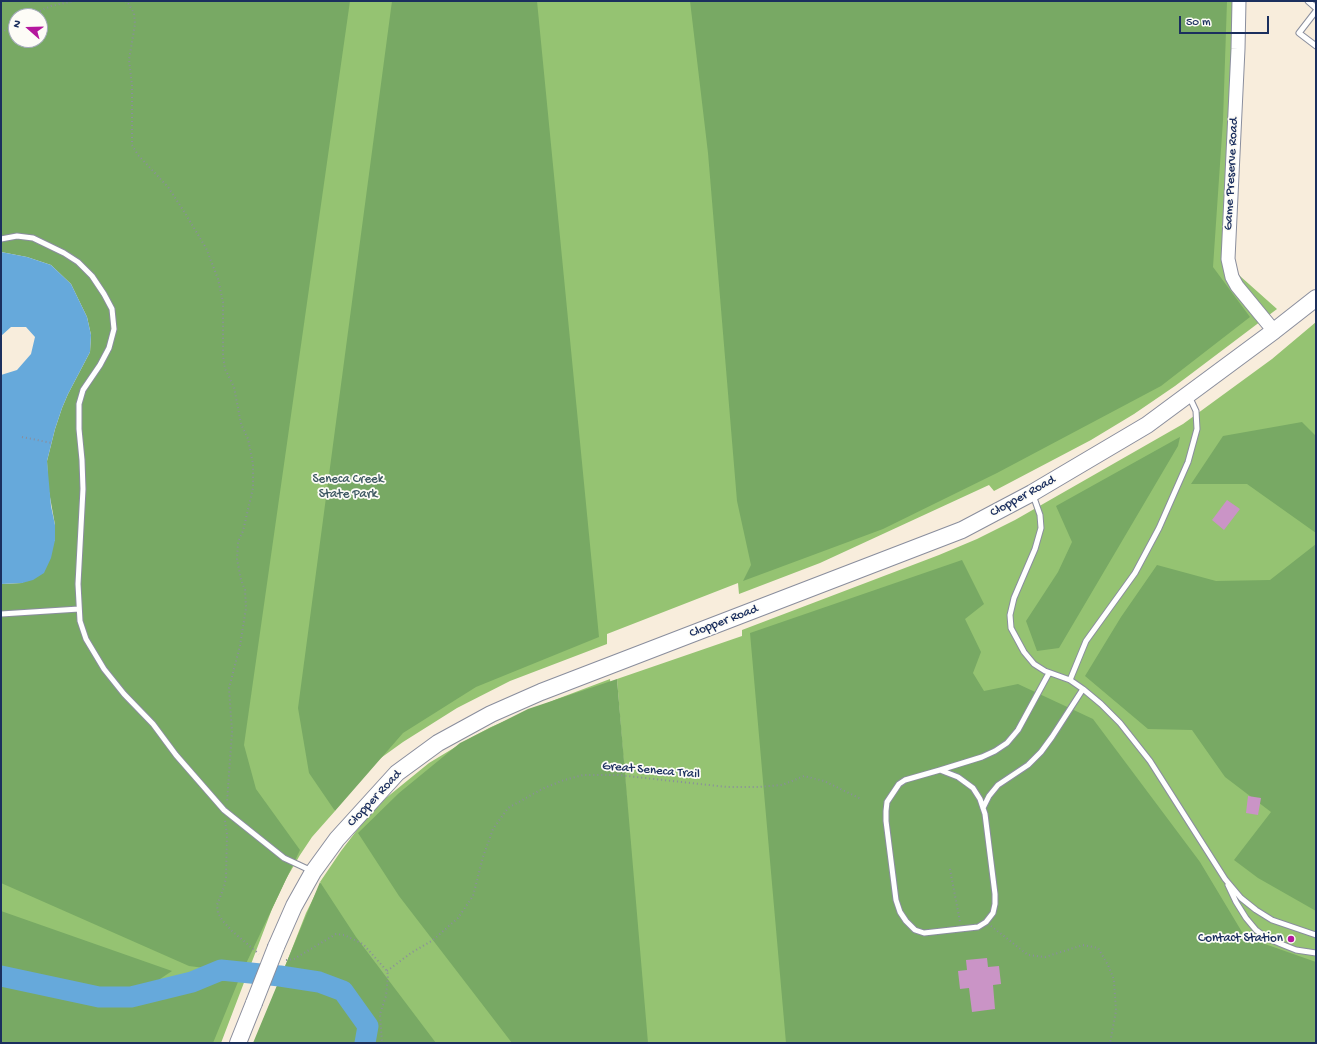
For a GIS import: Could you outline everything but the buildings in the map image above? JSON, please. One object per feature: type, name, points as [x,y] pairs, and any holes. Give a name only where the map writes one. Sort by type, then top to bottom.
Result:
[{"type":"main road","name":"Clopper Road","points":[[238,1043],[294,906],[313,872],[337,839],[397,773],[438,743],[491,714],[541,692],[962,530],[1032,493],[1147,425],[1316,298]]},
{"type":"street","name":"Game Preserve Road","points":[[1239,1],[1228,259],[1232,277],[1237,286],[1274,331]]},
{"type":"lane","points":[[1308,1],[1316,10],[1299,32],[1316,46]]},
{"type":"lane","points":[[1,239],[17,236],[33,238],[64,253],[78,262],[92,276],[112,309],[114,328],[109,348],[100,365],[83,390],[79,404],[83,489],[78,584],[80,621],[86,639],[104,668],[124,694],[153,724],[176,755],[224,810],[284,858],[313,872]]},
{"type":"lane","points":[[1070,680],[1086,642],[1135,573],[1159,528],[1188,462],[1196,429],[1196,411],[1188,395]]},
{"type":"lane","points":[[1032,493],[1040,515],[1041,528],[1035,549],[1014,598],[1010,615],[1011,628],[1024,652],[1034,664],[1049,672],[1070,680],[1083,689],[1120,723],[1150,761],[1225,879],[1236,902],[1246,918],[1256,930],[1267,938],[1296,950],[1316,953]]},
{"type":"lane","points":[[1,614],[79,609]]},
{"type":"lane","points":[[940,770],[958,777],[973,788],[980,800],[985,814],[995,904],[993,913],[986,922],[978,927],[924,933],[915,930],[906,921],[900,912],[896,900],[886,821],[887,802],[899,784],[905,780],[982,757],[1007,743],[1018,730],[1049,672]]},
{"type":"lane","points":[[983,808],[989,796],[998,785],[1028,765],[1041,752],[1083,689]]},
{"type":"lane","points":[[1225,879],[1241,898],[1272,920],[1316,935]]},
{"type":"path","points":[[47,8],[74,1]]},
{"type":"path","points":[[125,1],[134,12],[135,24],[129,60],[132,85],[132,145],[138,155],[168,186],[206,248],[218,279],[223,302],[223,355],[225,369],[234,387],[241,424],[248,439],[253,464],[253,488],[243,531],[238,542],[237,559],[241,580],[245,590],[246,608],[240,646],[230,688],[232,732],[227,802],[224,810],[227,834],[226,877],[217,905],[218,913],[232,931],[258,953],[274,954],[294,959],[336,934],[344,935],[363,944],[387,971],[388,975],[386,996],[380,1014],[382,1043]]},
{"type":"path","points":[[22,437],[52,443]]},
{"type":"path","name":"Great Seneca Trail","points":[[387,971],[411,953],[433,940],[458,918],[473,896],[483,857],[493,829],[508,808],[542,789],[564,780],[583,775],[618,775],[727,787],[758,787],[782,785],[804,776],[824,781],[861,799]]},
{"type":"path","points":[[950,869],[961,929]]},
{"type":"path","points":[[986,922],[1028,955],[1045,957],[1083,945],[1098,948],[1108,965],[1114,980],[1116,1010],[1110,1043]]},
{"type":"green space","name":"Seneca Creek State Park","points":[[1,1],[1234,1],[1222,260],[1277,309],[1175,386],[1134,414],[1091,440],[994,491],[989,485],[820,563],[739,594],[738,583],[607,634],[607,644],[510,681],[457,708],[403,742],[378,760],[334,808],[335,811],[312,837],[300,855],[286,879],[272,909],[221,1043],[28,1043],[1,980],[1,601],[86,595],[140,298],[8,207]]},
{"type":"green space","points":[[1,1],[350,1],[244,745],[256,789],[300,850],[242,972],[213,1043],[1,1043],[1,911],[172,971],[133,997],[192,982],[220,970],[189,966],[1,883],[1,584],[22,583],[55,540],[55,525],[48,486],[47,461],[62,408],[90,352],[91,335],[87,317],[71,284],[51,265],[27,257],[1,252]]},
{"type":"green space","name":"Seneca Creek State Park","points":[[392,1],[537,1],[599,637],[476,687],[403,733],[335,811],[309,773],[298,708]]},
{"type":"green space","points":[[690,1],[1227,1],[1223,120],[1213,267],[1250,317],[1161,386],[997,473],[883,529],[743,581],[751,565],[737,501],[708,153]]},
{"type":"green space","points":[[1316,322],[1316,1043],[646,1043],[617,679],[742,636],[742,630],[939,555],[977,539],[1015,520],[1183,424],[1272,359]]},
{"type":"green space","points":[[1302,422],[1316,436],[1316,533],[1247,484],[1191,484],[1223,436]]},
{"type":"green space","points":[[1180,437],[1178,446],[1059,648],[1037,651],[1026,621],[1058,572],[1072,542],[1056,506]]},
{"type":"green space","points":[[1316,544],[1316,911],[1258,878],[1234,860],[1271,812],[1225,777],[1192,730],[1148,729],[1085,676],[1121,617],[1157,565],[1216,581],[1270,580]]},
{"type":"green space","points":[[962,560],[984,604],[965,619],[981,652],[973,673],[984,691],[1018,684],[1093,719],[1200,862],[1245,937],[1316,962],[1316,1043],[786,1043],[750,633]]},
{"type":"green space","points":[[610,679],[640,1043],[255,1043],[306,913],[321,883],[320,882],[364,821],[386,798],[429,763],[472,737],[491,727],[557,699]]},
{"type":"green space","points":[[617,679],[648,1043],[512,1043],[399,896],[358,833],[399,793],[460,743],[528,709]]},
{"type":"green space","points":[[320,882],[356,937],[436,1043],[253,1043]]},
{"type":"water","points":[[1,252],[27,257],[51,265],[71,284],[87,317],[91,335],[90,352],[62,408],[47,461],[51,506],[55,525],[55,540],[51,558],[44,573],[33,580],[22,583],[1,584],[1,375],[17,370],[31,354],[35,337],[26,327],[11,327],[1,336]]},
{"type":"waterway","points":[[1,976],[99,997],[131,997],[192,982],[221,970],[280,976],[319,982],[343,991],[368,1026],[365,1043]]},
{"type":"place","name":"Contact Station","points":[[1291,939]]}]
